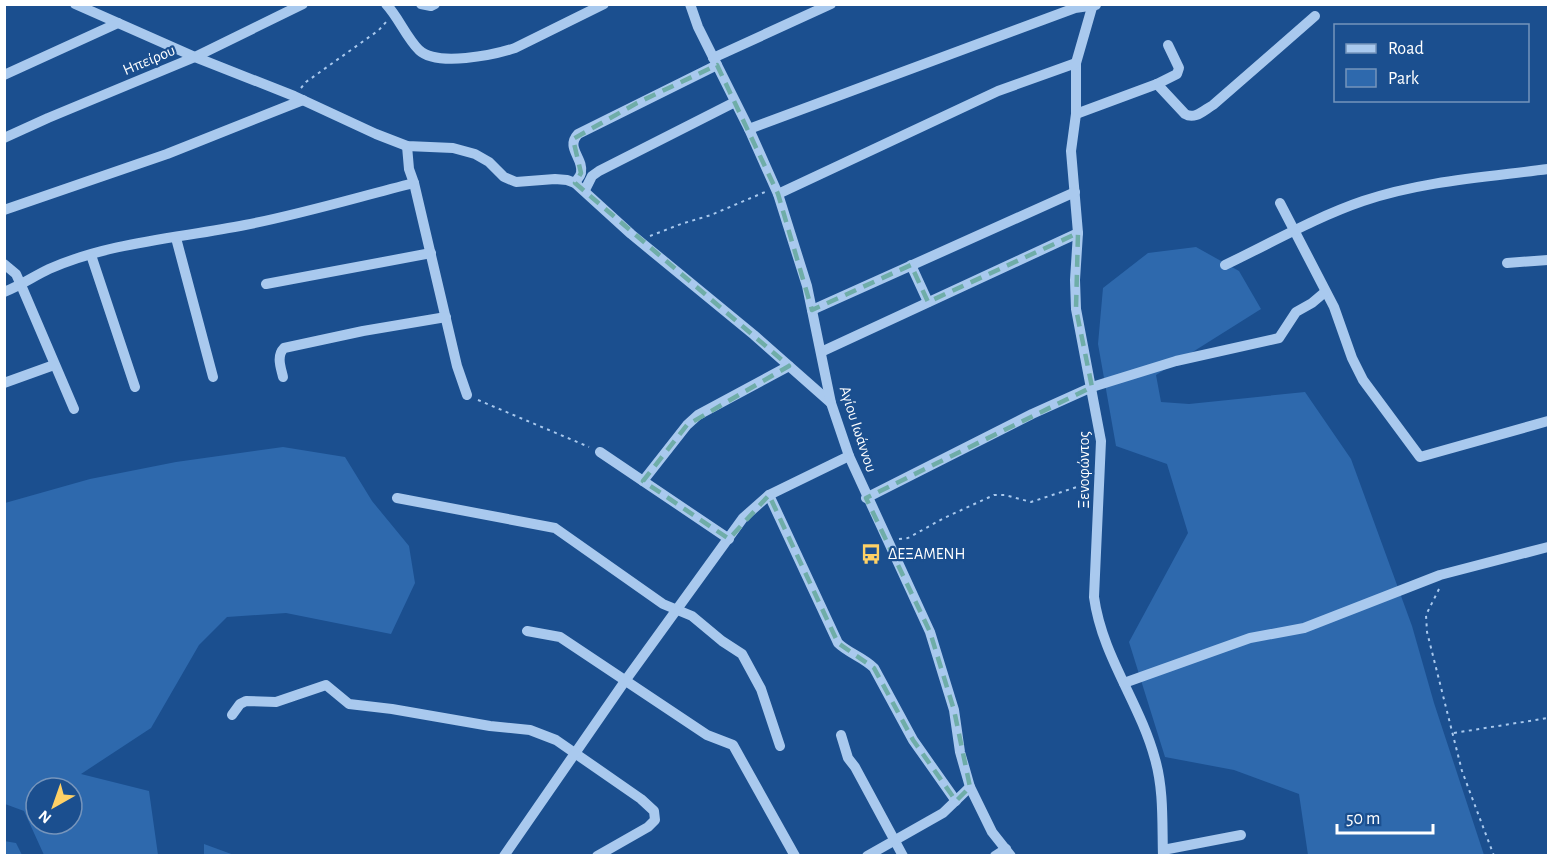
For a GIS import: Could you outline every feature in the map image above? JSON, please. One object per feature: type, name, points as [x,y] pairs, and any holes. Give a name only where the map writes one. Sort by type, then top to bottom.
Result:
[{"type":"street","points":[[75,4],[407,146],[453,148],[475,154],[489,162],[504,177],[516,182],[555,179],[575,183],[831,403]]},
{"type":"street","name":"Ηπείρου","points":[[4,138],[195,57],[303,4]]},
{"type":"street","points":[[421,4],[431,6],[435,4]]},
{"type":"street","points":[[390,9],[420,51],[430,57],[444,59],[499,53],[515,48],[604,4]]},
{"type":"street","name":"Αγίου Ιωάννου","points":[[690,4],[715,62],[777,190],[812,310],[831,403],[849,456],[866,498],[930,632],[954,710],[960,752],[970,787],[992,832],[1008,852]]},
{"type":"street","points":[[575,183],[580,173],[580,163],[572,146],[573,139],[578,134],[831,4]]},
{"type":"street","points":[[749,129],[1075,8],[1094,5]]},
{"type":"street","name":"Ξενοφώντος","points":[[1094,5],[1076,63],[1076,114],[1071,151],[1078,233],[1076,309],[1101,441],[1094,597],[1103,637],[1156,760],[1163,853]]},
{"type":"street","points":[[1157,84],[1185,114],[1190,117],[1196,116],[1213,105],[1315,16]]},
{"type":"street","points":[[4,75],[118,23]]},
{"type":"street","points":[[1076,114],[1157,84],[1178,72],[1179,68],[1168,45]]},
{"type":"street","points":[[777,190],[999,91],[1076,63]]},
{"type":"street","points":[[4,210],[167,154],[299,98]]},
{"type":"street","points":[[585,190],[592,176],[599,171],[735,102]]},
{"type":"street","points":[[407,146],[409,169],[457,366],[467,395]]},
{"type":"street","points":[[1225,264],[1325,216],[1364,201],[1437,184],[1548,169]]},
{"type":"street","points":[[4,292],[49,269],[91,255],[148,241],[248,225],[414,183]]},
{"type":"street","points":[[812,310],[1075,192]]},
{"type":"street","points":[[1280,203],[1334,307],[1352,358],[1363,380],[1420,457],[1548,421]]},
{"type":"street","points":[[821,352],[1078,233]]},
{"type":"street","points":[[176,238],[213,377]]},
{"type":"street","points":[[266,284],[431,253]]},
{"type":"street","points":[[91,255],[135,387]]},
{"type":"street","points":[[1507,263],[1548,260]]},
{"type":"street","points":[[4,264],[16,274],[74,409]]},
{"type":"street","points":[[911,265],[928,302]]},
{"type":"street","points":[[866,498],[1032,414],[1092,387],[1176,361],[1279,338],[1296,312],[1325,292]]},
{"type":"street","points":[[283,377],[279,358],[284,348],[363,331],[446,317]]},
{"type":"street","points":[[4,383],[54,365]]},
{"type":"street","points":[[644,481],[687,425],[698,415],[789,366]]},
{"type":"street","points":[[600,452],[729,539]]},
{"type":"street","points":[[504,855],[625,681],[743,518],[769,495],[849,456]]},
{"type":"street","points":[[769,495],[838,643],[874,668],[913,740],[956,801]]},
{"type":"street","points":[[397,498],[555,528],[663,604],[692,616],[742,654],[762,689],[780,746]]},
{"type":"street","points":[[1124,683],[1250,638],[1304,628],[1447,573],[1548,548]]},
{"type":"street","points":[[526,631],[560,637],[707,735],[733,745],[795,855]]},
{"type":"street","points":[[232,715],[240,704],[246,701],[276,702],[326,685],[349,704],[530,730],[556,740],[641,799],[654,811],[655,820],[648,827],[597,855]]},
{"type":"street","points":[[841,735],[848,758],[855,766],[903,855]]},
{"type":"street","points":[[867,855],[930,822],[970,787]]},
{"type":"street","points":[[1163,853],[1241,835]]},
{"type":"street","points":[[995,855],[1008,852]]},
{"type":"path","points":[[299,98],[306,82],[379,30],[390,9]]},
{"type":"path","points":[[641,242],[661,231],[777,190]]},
{"type":"path","points":[[467,395],[600,452]]},
{"type":"path","points":[[888,541],[908,538],[994,495],[1005,495],[1031,502],[1100,479]]},
{"type":"path","points":[[1447,573],[1426,615],[1427,632],[1462,771],[1494,855]]},
{"type":"path","points":[[1453,733],[1548,718]]},
{"type":"highlighted area","points":[[717,65],[778,194],[812,310],[911,265],[928,302],[1078,233],[1076,309],[1092,387],[866,498],[930,632],[954,710],[970,787],[956,801],[913,740],[874,668],[838,643],[769,495],[729,539],[643,481],[687,425],[789,366],[575,183],[581,173],[573,139],[637,103]]},
{"type":"green space","points":[[1196,247],[1239,271],[1261,309],[1156,375],[1161,402],[1189,404],[1305,392],[1351,459],[1412,626],[1434,703],[1484,855],[1308,855],[1299,794],[1234,770],[1165,757],[1129,642],[1188,533],[1167,464],[1116,446],[1098,344],[1103,288],[1148,253]]},
{"type":"green space","points":[[283,447],[345,457],[372,501],[409,546],[415,583],[391,634],[286,613],[227,617],[199,645],[151,728],[81,774],[149,791],[158,855],[44,855],[35,836],[84,836],[84,776],[24,776],[24,811],[5,804],[5,503],[90,479],[176,462]]},
{"type":"green space","points":[[4,841],[16,843],[22,855],[5,855]]},
{"type":"green space","points":[[204,844],[234,855],[204,855]]},
{"type":"place","name":"ΔΕΞΑΜΕΝΗ","points":[[871,554]]}]
